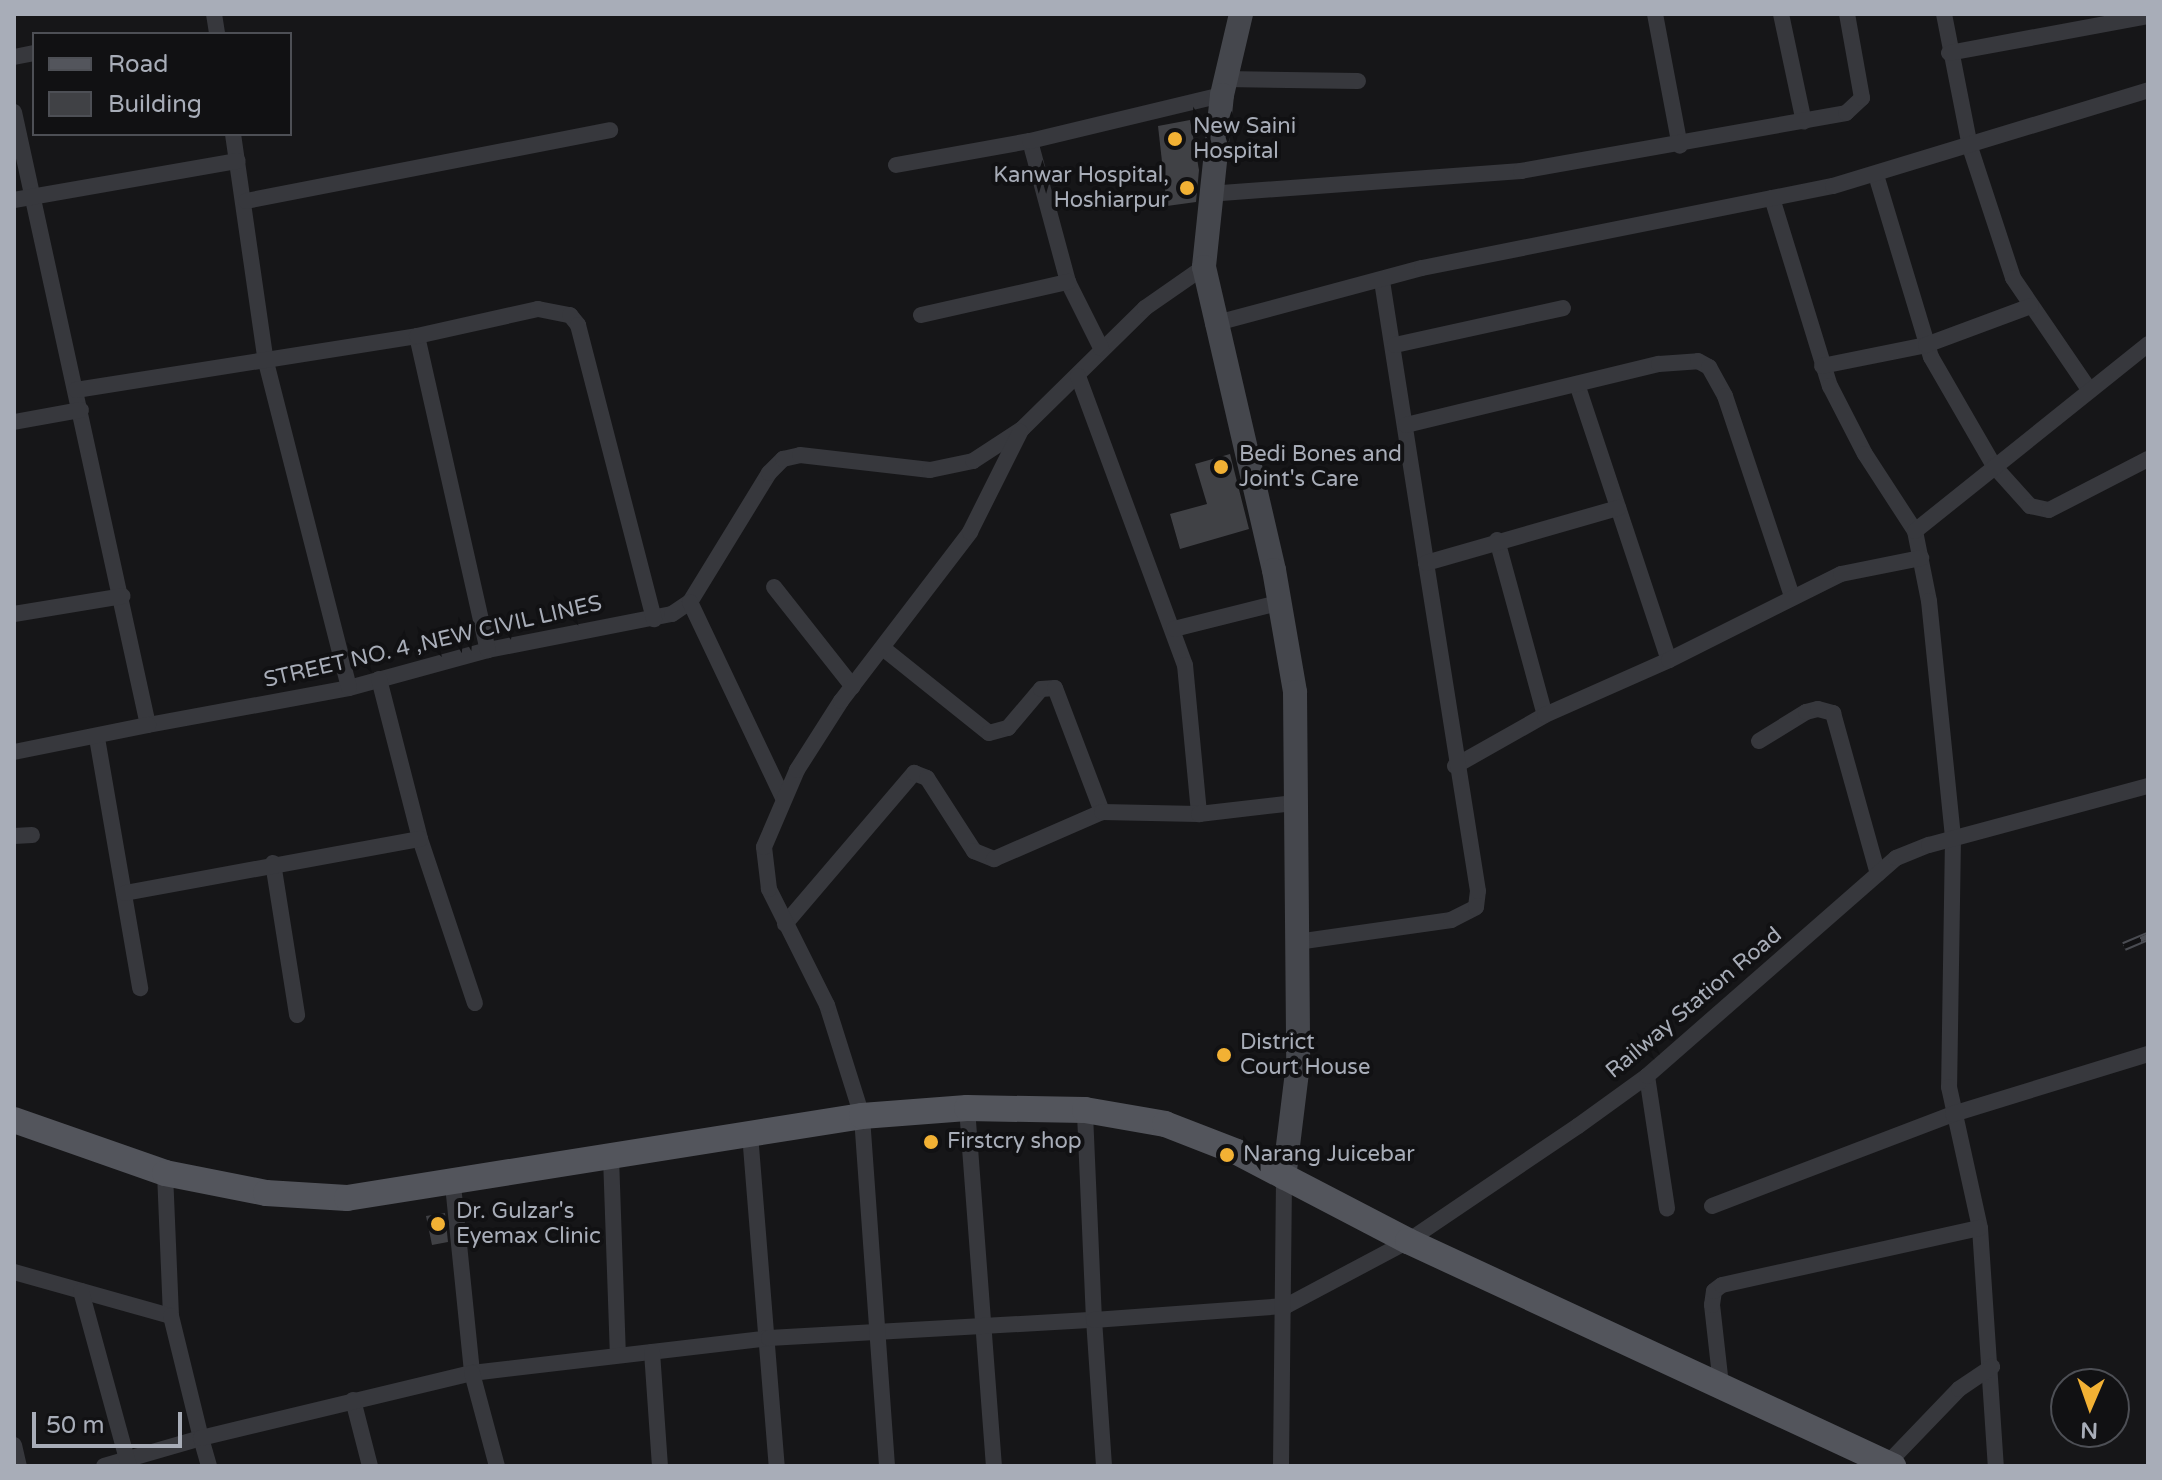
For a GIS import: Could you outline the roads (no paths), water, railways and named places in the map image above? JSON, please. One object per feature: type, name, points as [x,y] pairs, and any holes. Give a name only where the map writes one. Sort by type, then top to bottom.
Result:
[{"type":"main road","points":[[1241,14],[1224,87],[1208,194],[1204,267],[1213,324],[1278,603],[1295,692],[1298,1064],[1284,1178]]},
{"type":"main road","points":[[14,1120],[165,1173],[266,1193],[335,1197],[453,1185],[862,1116],[967,1108],[1085,1110],[1165,1124],[1237,1152],[1408,1241],[1888,1465]]},
{"type":"street","points":[[1655,14],[1680,146]]},
{"type":"street","points":[[1781,14],[1804,122]]},
{"type":"street","points":[[1208,194],[1521,171],[1680,146],[1846,113],[1862,98],[1847,14]]},
{"type":"street","points":[[1944,14],[1949,53],[1970,147],[2013,278],[2088,388]]},
{"type":"street","points":[[1949,53],[2148,16]]},
{"type":"street","points":[[896,165],[1030,141],[1224,87],[1358,81]]},
{"type":"street","points":[[1213,324],[1601,229],[1772,198],[1876,175],[2148,90]]},
{"type":"street","points":[[14,112],[123,596],[148,725]]},
{"type":"street","points":[[246,201],[610,130]]},
{"type":"street","points":[[233,136],[246,201],[266,362],[349,688]]},
{"type":"street","points":[[1030,141],[1068,282],[1101,348]]},
{"type":"street","points":[[14,200],[238,161]]},
{"type":"street","points":[[1876,175],[1926,345],[1994,466],[2030,506],[2049,510],[2148,459]]},
{"type":"street","points":[[1772,198],[1822,366],[1865,454],[1915,531],[1921,558],[1938,666],[1953,838],[1948,1065],[1953,1114],[1980,1228],[1992,1367],[1996,1466]]},
{"type":"street","points":[[887,1466],[862,1116],[827,1005],[785,924],[763,864],[769,826],[783,798],[853,687],[970,532],[1022,429],[1078,376],[1101,348],[1172,286],[1204,267]]},
{"type":"street","points":[[1297,942],[1451,920],[1476,907],[1478,891],[1455,766],[1395,345],[1382,281]]},
{"type":"street","points":[[921,315],[1068,282]]},
{"type":"street","points":[[1822,366],[1926,345],[2031,306]]},
{"type":"street","points":[[1395,345],[1563,308]]},
{"type":"street","points":[[76,390],[417,336],[538,309],[570,315],[578,325],[654,619]]},
{"type":"street","points":[[417,336],[488,650]]},
{"type":"street","points":[[1915,531],[2088,388],[2148,344]]},
{"type":"street","points":[[1406,425],[1685,360],[1709,367],[1725,396],[1792,596]]},
{"type":"street","points":[[1078,376],[1174,629],[1189,684],[1199,814]]},
{"type":"street","points":[[1577,384],[1669,660]]},
{"type":"street","points":[[14,422],[81,410]]},
{"type":"street","points":[[783,798],[690,602],[769,473],[783,459],[800,455],[952,468],[1022,429]]},
{"type":"street","points":[[1426,563],[1497,540],[1618,508]]},
{"type":"street","points":[[1497,540],[1545,715]]},
{"type":"street","points":[[1455,766],[1545,715],[1669,660],[1841,574],[1921,558]]},
{"type":"street","points":[[774,587],[853,687]]},
{"type":"street","points":[[14,614],[123,596]]},
{"type":"street","name":"STREET NO. 4 ,NEW CIVIL LINES","points":[[14,752],[349,688],[488,650],[609,623],[654,619],[690,602]]},
{"type":"street","points":[[1174,629],[1278,603]]},
{"type":"street","points":[[884,649],[989,733],[1008,728],[1041,689],[1055,688],[1102,812]]},
{"type":"street","points":[[379,679],[420,839],[475,1003]]},
{"type":"street","points":[[1759,741],[1806,712],[1833,713],[1878,874]]},
{"type":"street","points":[[97,738],[140,988]]},
{"type":"street","points":[[785,924],[914,773],[927,778],[974,851],[994,859],[1102,812],[1199,814],[1294,803]]},
{"type":"street","name":"Railway Station Road","points":[[1286,1306],[1408,1241],[1647,1076],[1878,874],[1914,850],[2148,786]]},
{"type":"street","points":[[14,836],[32,835]]},
{"type":"street","points":[[125,893],[273,863],[420,839]]},
{"type":"street","points":[[273,863],[297,1015]]},
{"type":"street","points":[[1712,1206],[1953,1114],[2148,1054]]},
{"type":"street","points":[[1647,1076],[1667,1209]]},
{"type":"street","points":[[967,1108],[994,1466]]},
{"type":"street","points":[[1085,1110],[1104,1466]]},
{"type":"street","points":[[750,1134],[769,1338],[777,1466]]},
{"type":"street","points":[[611,1157],[618,1355]]},
{"type":"street","points":[[165,1173],[171,1316],[209,1466]]},
{"type":"street","points":[[1281,1466],[1286,1306],[1284,1178]]},
{"type":"street","points":[[453,1185],[472,1373],[497,1466]]},
{"type":"street","points":[[1721,1385],[1712,1305],[1714,1291],[1722,1285],[1980,1228]]},
{"type":"street","points":[[14,1272],[171,1316]]},
{"type":"street","points":[[81,1291],[128,1463]]},
{"type":"street","points":[[104,1466],[128,1463],[201,1438],[472,1373],[769,1338],[984,1330],[1286,1306]]},
{"type":"street","points":[[652,1352],[660,1466]]},
{"type":"street","points":[[1888,1465],[1959,1389],[1992,1367]]},
{"type":"street","points":[[353,1400],[370,1466]]},
{"type":"street","points":[[14,1445],[19,1466]]},
{"type":"railway","points":[[2124,946],[2148,936]]},
{"type":"place","name":"New Saini Hospital","points":[[1175,139]]},
{"type":"place","name":"Kanwar Hospital, Hoshiarpur","points":[[1187,188]]},
{"type":"place","name":"Bedi Bones and Joint's Care","points":[[1221,467]]},
{"type":"place","name":"District Court House","points":[[1224,1055]]},
{"type":"place","name":"Firstcry shop","points":[[931,1142]]},
{"type":"place","name":"Narang Juicebar","points":[[1227,1155]]},
{"type":"place","name":"Dr. Gulzar's Eyemax Clinic","points":[[438,1224]]}]
